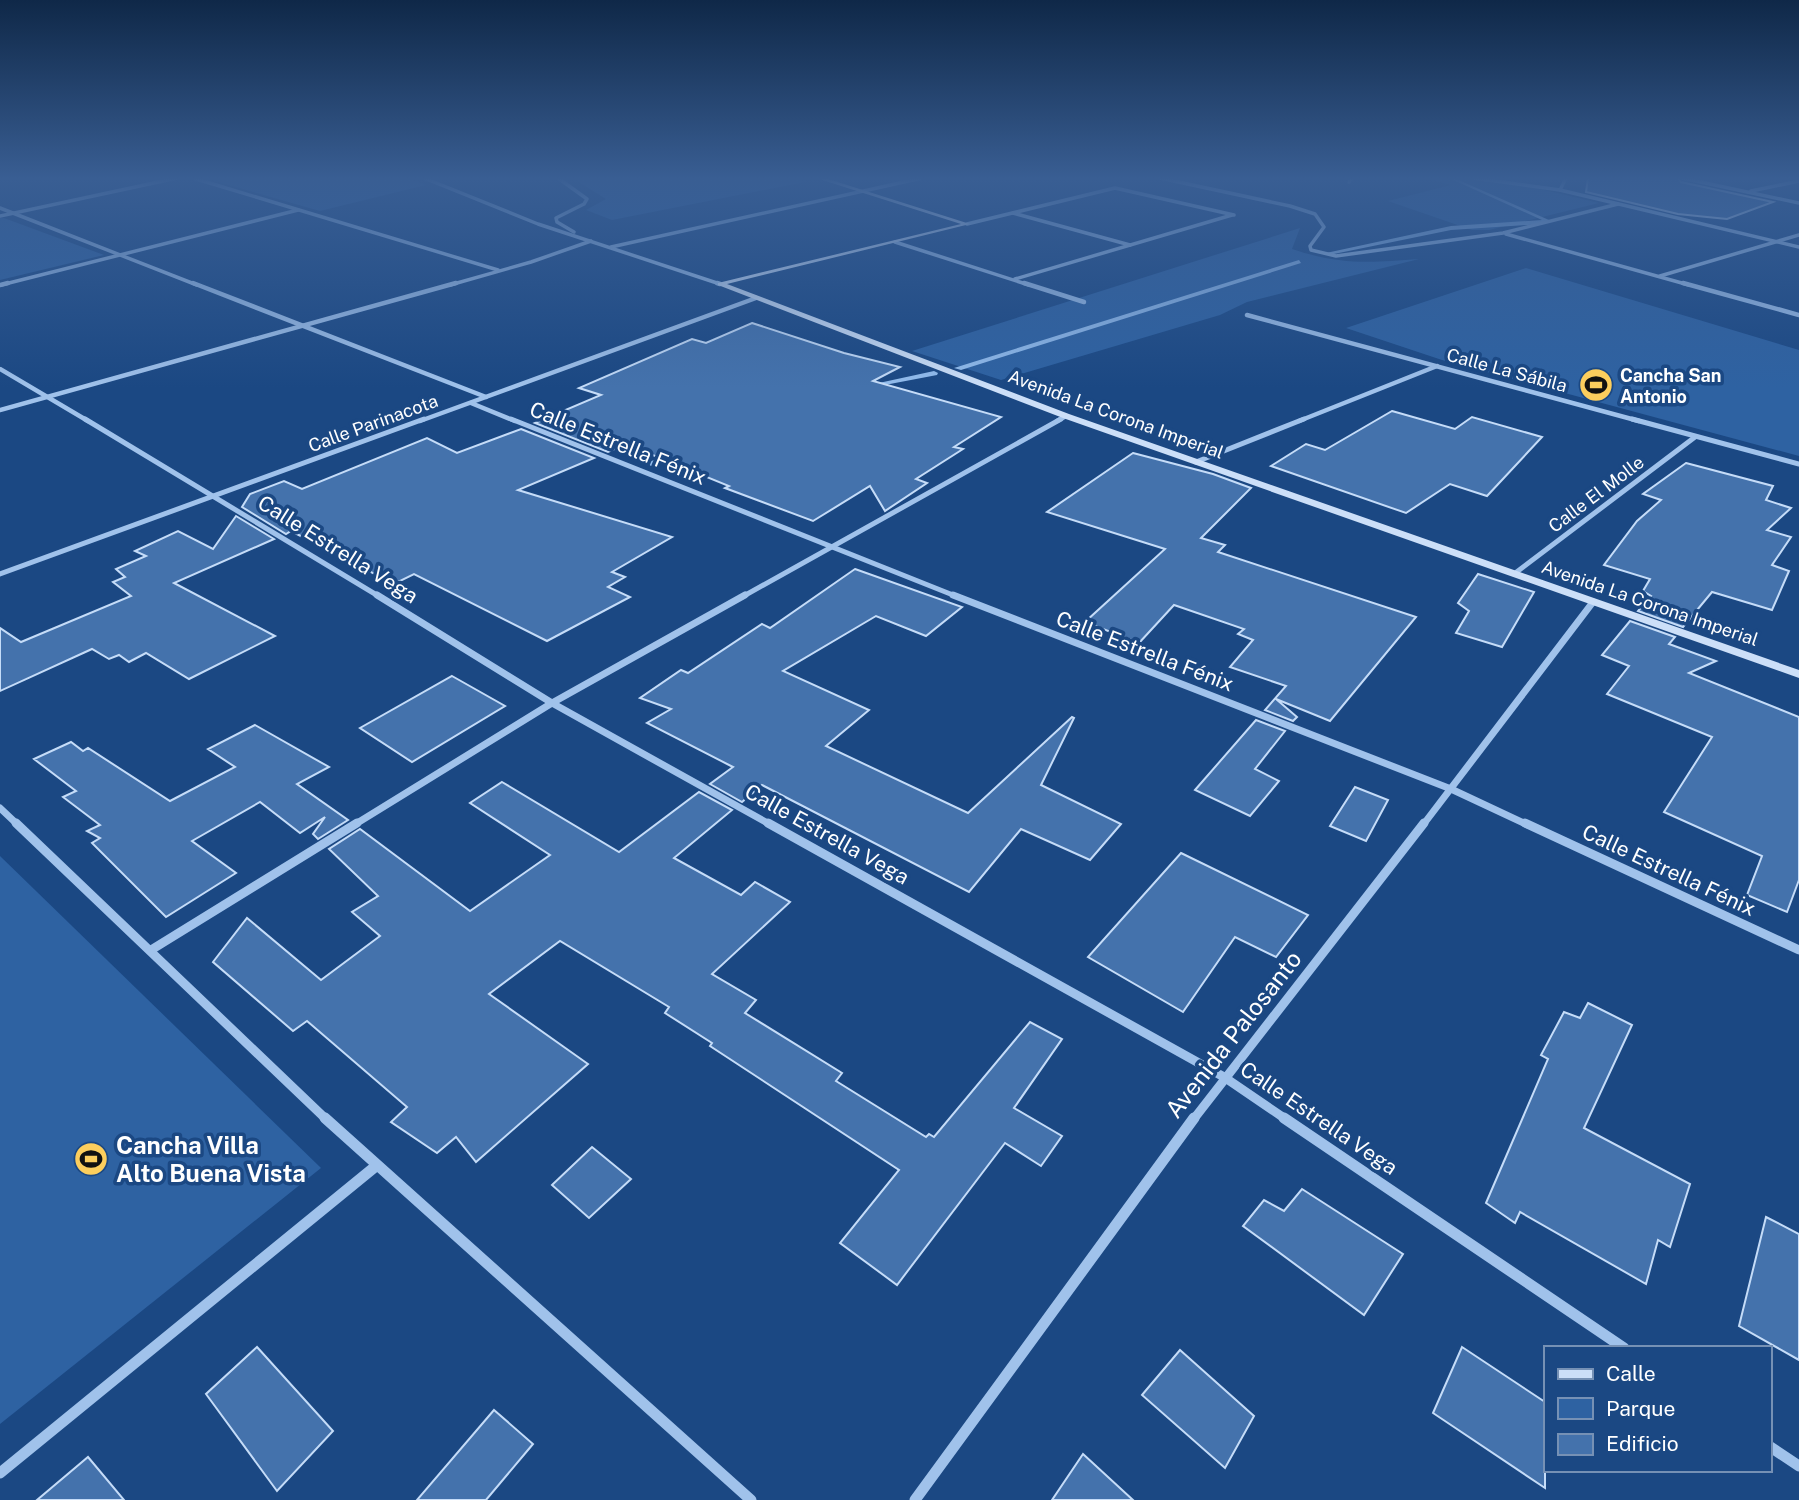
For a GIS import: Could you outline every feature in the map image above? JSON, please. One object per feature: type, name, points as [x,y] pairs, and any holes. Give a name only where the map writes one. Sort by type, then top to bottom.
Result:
[{"type":"street","points":[[103,248],[487,397]]},
{"type":"street","points":[[0,285],[149,248]]},
{"type":"street","points":[[423,248],[499,271]]},
{"type":"street","points":[[0,410],[574,248]]},
{"type":"street","name":"Avenida La Corona Imperial","points":[[614,248],[720,284],[1066,416],[1799,674]]},
{"type":"street","points":[[720,284],[870,248]]},
{"type":"street","points":[[914,248],[1084,302]]},
{"type":"street","points":[[1015,279],[1121,248]]},
{"type":"street","points":[[1310,248],[1336,256],[1394,248]]},
{"type":"street","points":[[1558,248],[1799,315]]},
{"type":"street","points":[[1660,276],[1755,248]]},
{"type":"street","name":"Calle Parinacota","points":[[0,574],[756,298]]},
{"type":"street","name":"Calle La Sábila","points":[[1247,315],[1799,464]]},
{"type":"street","points":[[1196,462],[1438,366]]},
{"type":"street","name":"Calle Estrella Vega","points":[[0,369],[215,495],[552,703],[1224,1077],[1621,1346]]},
{"type":"street","name":"Calle Estrella Fénix","points":[[471,403],[832,548],[1451,789],[1799,950]]},
{"type":"street","points":[[151,950],[552,703],[1066,416]]},
{"type":"street","name":"Calle El Molle","points":[[1514,574],[1695,436]]},
{"type":"street","name":"Avenida Palosanto","points":[[915,1500],[1224,1077],[1451,789],[1593,602]]},
{"type":"street","points":[[0,808],[376,1166],[751,1500]]},
{"type":"street","points":[[0,1473],[376,1166]]},
{"type":"street","points":[[1771,1447],[1799,1466]]},
{"type":"green space","points":[[0,248],[85,248],[104,255],[0,280]]},
{"type":"green space","points":[[1237,248],[1292,248],[1325,258],[1355,262],[1419,259],[1247,302],[1220,315],[1001,380],[912,351]]},
{"type":"green space","points":[[1526,268],[1799,350],[1799,456],[1442,360],[1346,328]]},
{"type":"green space","points":[[0,856],[321,1168],[0,1424]]},
{"type":"building","points":[[752,323],[844,353],[900,367],[873,381],[1001,417],[954,447],[963,449],[916,479],[927,483],[885,511],[870,486],[813,521],[725,488],[729,486],[626,444],[608,452],[535,423],[601,395],[579,388],[692,339],[706,343]]},
{"type":"building","points":[[1392,411],[1455,429],[1472,417],[1542,437],[1487,496],[1450,484],[1406,513],[1271,466],[1306,444],[1325,450]]},
{"type":"building","points":[[521,429],[594,458],[518,490],[672,537],[612,572],[625,577],[608,587],[630,597],[547,641],[414,574],[394,584],[291,531],[286,534],[242,507],[250,494],[284,481],[302,489],[427,438],[457,453]]},
{"type":"building","points":[[1133,453],[1213,474],[1251,488],[1201,538],[1225,545],[1218,552],[1416,617],[1330,721],[1276,699],[1297,717],[1293,721],[1265,710],[1286,686],[1230,667],[1253,640],[1238,634],[1244,629],[1174,605],[1139,643],[1085,622],[1165,549],[1047,512]]},
{"type":"building","points":[[1686,463],[1773,486],[1766,500],[1791,508],[1767,530],[1791,537],[1772,565],[1789,571],[1772,610],[1712,592],[1683,627],[1638,611],[1651,596],[1643,591],[1650,579],[1604,565],[1637,521],[1661,500],[1643,494]]},
{"type":"building","points":[[236,516],[274,539],[174,583],[275,636],[189,679],[146,653],[129,662],[119,655],[109,659],[92,649],[0,691],[0,628],[21,642],[131,596],[113,582],[125,577],[116,569],[146,556],[135,551],[178,531],[213,549]]},
{"type":"building","points":[[855,569],[962,607],[926,636],[876,616],[783,671],[869,710],[826,746],[968,813],[1072,717],[1074,718],[1041,785],[1121,824],[1090,860],[1021,829],[969,892],[762,785],[742,802],[710,784],[733,767],[647,723],[671,709],[640,698],[681,670],[688,673],[762,624],[770,628]]},
{"type":"building","points":[[1478,574],[1534,592],[1502,647],[1456,633],[1469,611],[1458,603]]},
{"type":"building","points":[[1630,621],[1675,637],[1669,644],[1716,661],[1689,673],[1799,717],[1799,880],[1787,912],[1747,895],[1762,856],[1664,812],[1712,737],[1607,694],[1629,666],[1602,655]]},
{"type":"building","points":[[452,676],[505,706],[412,762],[360,728]]},
{"type":"building","points":[[1256,720],[1285,731],[1255,769],[1279,781],[1250,816],[1195,790]]},
{"type":"building","points":[[255,725],[329,767],[297,784],[348,820],[318,839],[313,834],[325,817],[300,833],[260,802],[192,841],[236,873],[166,917],[92,843],[100,838],[87,831],[100,825],[63,797],[76,791],[34,759],[71,742],[83,751],[88,748],[170,801],[235,767],[208,749]]},
{"type":"building","points":[[502,782],[619,852],[699,792],[732,810],[674,858],[741,895],[755,882],[790,902],[712,974],[756,1000],[745,1013],[842,1073],[836,1081],[926,1137],[929,1134],[934,1137],[1030,1022],[1062,1039],[1014,1108],[1062,1136],[1041,1166],[1005,1143],[897,1285],[840,1243],[899,1170],[710,1046],[712,1043],[665,1013],[669,1007],[560,941],[489,994],[588,1064],[476,1162],[456,1137],[437,1153],[391,1122],[407,1107],[307,1021],[293,1031],[213,962],[247,918],[321,980],[380,936],[352,912],[378,896],[329,849],[360,829],[470,911],[550,855],[470,803]]},
{"type":"building","points":[[1355,787],[1388,800],[1366,841],[1330,826]]},
{"type":"building","points":[[1181,853],[1308,915],[1276,957],[1235,937],[1183,1012],[1088,957]]},
{"type":"building","points":[[1588,1003],[1632,1025],[1584,1128],[1690,1184],[1670,1247],[1658,1240],[1646,1284],[1520,1212],[1515,1223],[1486,1203],[1548,1059],[1541,1055],[1564,1012],[1580,1018]]},
{"type":"building","points":[[592,1147],[631,1179],[589,1218],[552,1185]]},
{"type":"building","points":[[1302,1189],[1403,1254],[1364,1315],[1243,1226],[1264,1200],[1284,1211]]},
{"type":"building","points":[[1766,1217],[1799,1234],[1799,1360],[1739,1326]]},
{"type":"building","points":[[257,1347],[333,1431],[277,1491],[206,1394]]},
{"type":"building","points":[[1462,1347],[1544,1401],[1545,1488],[1433,1413]]},
{"type":"building","points":[[1180,1350],[1254,1416],[1225,1468],[1142,1395]]},
{"type":"building","points":[[494,1410],[533,1444],[486,1500],[417,1500]]},
{"type":"building","points":[[1083,1454],[1133,1500],[1052,1500]]},
{"type":"building","points":[[88,1457],[124,1500],[37,1500]]},
{"type":"waterway","points":[[1329,253],[1353,248]]},
{"type":"waterway","points":[[958,368],[1299,262]]},
{"type":"waterway","points":[[869,386],[934,373]]},
{"type":"waterway","points":[[651,463],[677,453]]},
{"type":"place","name":"Cancha San Antonio","points":[[1596,385]]},
{"type":"place","name":"Cancha Villa Alto Buena Vista","points":[[91,1159]]}]
